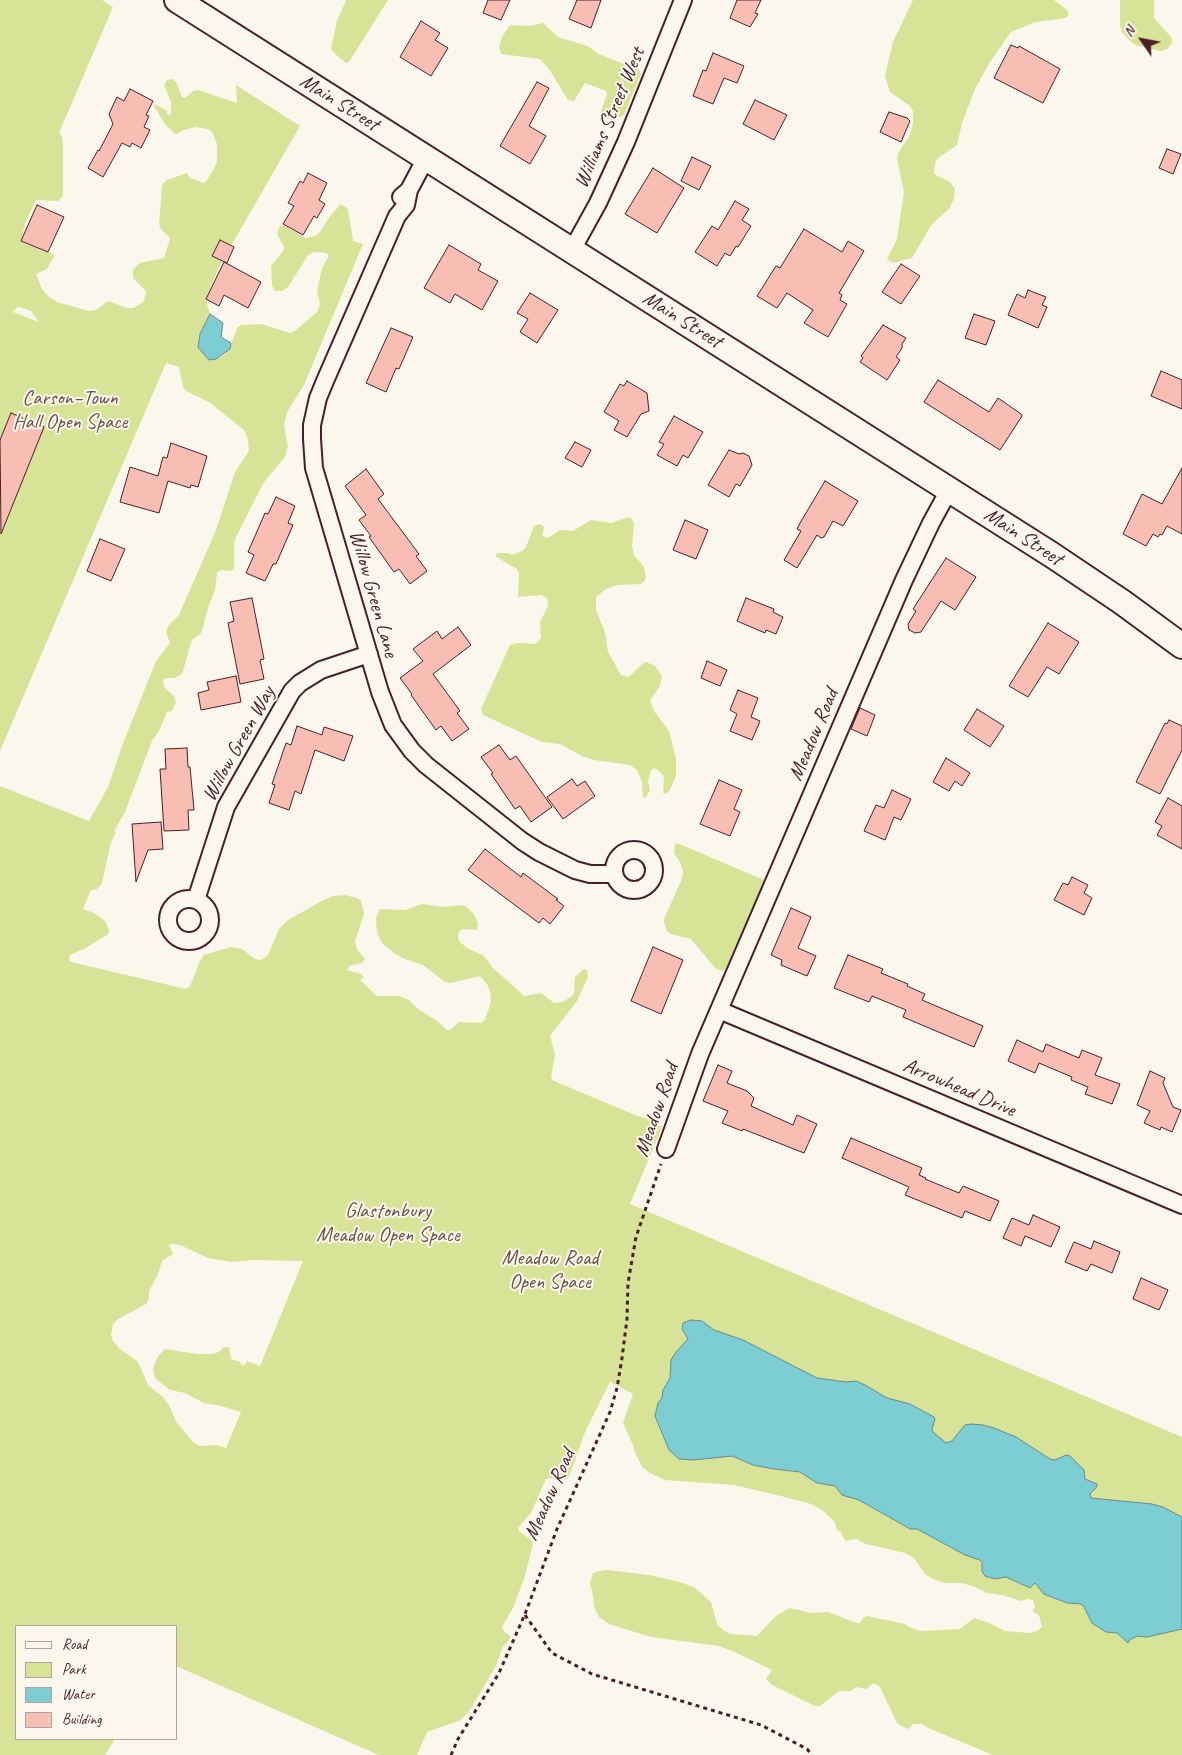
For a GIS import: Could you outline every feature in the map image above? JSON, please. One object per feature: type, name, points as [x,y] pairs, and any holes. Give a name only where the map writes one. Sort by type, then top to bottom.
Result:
[{"type":"main road","name":"Main Street","points":[[177,0],[1087,578],[1182,646]]},
{"type":"street","name":"Williams Street West","points":[[572,250],[598,203],[622,149],[683,0]]},
{"type":"street","name":"Willow Green Lane","points":[[426,158],[409,190],[406,205],[397,216],[322,389],[312,425],[314,468],[380,692],[393,724],[406,744],[426,765],[522,841],[539,852],[575,870],[590,874],[614,874]]},
{"type":"street","name":"Meadow Road","points":[[666,1149],[688,1084],[718,1010],[904,580],[949,490]]},
{"type":"street","name":"Willow Green Way","points":[[196,900],[226,807],[292,691],[315,673],[369,654]]},
{"type":"street","name":"Arrowhead Drive","points":[[718,1010],[1182,1205]]},
{"type":"path","name":"Meadow Road","points":[[451,1755],[458,1739],[499,1673],[554,1538],[610,1412],[617,1388],[622,1358],[627,1319],[628,1283],[636,1237],[666,1149]]},
{"type":"path","points":[[524,1614],[552,1653],[592,1674],[761,1725],[807,1749],[812,1755]]},
{"type":"green space","points":[[0,0],[102,0],[113,7],[59,133],[62,136],[63,147],[63,196],[58,201],[36,200],[25,224],[22,236],[22,241],[26,244],[54,256],[47,269],[36,274],[42,289],[49,297],[57,302],[89,311],[96,310],[108,301],[127,308],[133,308],[144,301],[146,291],[133,278],[133,269],[140,263],[164,258],[170,238],[161,229],[159,224],[162,185],[167,180],[187,173],[190,178],[204,183],[217,162],[217,144],[212,132],[208,129],[195,127],[177,134],[174,133],[165,124],[154,106],[155,104],[171,115],[171,102],[164,85],[167,80],[172,79],[176,82],[182,97],[185,98],[193,91],[198,90],[237,103],[236,85],[300,126],[220,265],[207,296],[210,314],[200,334],[198,347],[209,359],[216,359],[224,355],[231,345],[237,328],[241,325],[261,324],[290,333],[317,312],[320,304],[317,291],[322,268],[329,256],[326,253],[314,252],[308,255],[288,287],[282,291],[275,291],[272,285],[271,266],[284,247],[277,233],[280,226],[285,226],[306,238],[315,236],[341,204],[348,209],[353,241],[363,244],[304,385],[287,412],[284,426],[288,446],[285,457],[264,482],[236,537],[234,544],[234,568],[232,571],[222,570],[217,572],[215,590],[201,633],[192,640],[182,674],[175,678],[163,680],[164,687],[174,696],[176,702],[172,711],[167,712],[159,731],[152,741],[125,812],[114,831],[116,832],[111,842],[102,883],[97,889],[91,890],[83,909],[94,913],[105,921],[109,930],[108,934],[86,948],[70,955],[69,960],[186,989],[190,986],[204,955],[231,947],[242,949],[255,959],[261,960],[268,955],[279,929],[288,920],[333,896],[344,895],[361,901],[364,914],[355,941],[357,949],[365,959],[362,963],[349,966],[347,970],[361,974],[364,978],[360,980],[377,996],[399,996],[409,1000],[447,1030],[450,1030],[459,1022],[481,1023],[485,1020],[491,1002],[487,984],[480,976],[450,983],[445,982],[423,965],[395,954],[382,943],[377,932],[376,918],[380,909],[405,910],[422,904],[444,907],[463,905],[468,908],[475,916],[478,924],[477,930],[462,929],[458,937],[460,942],[467,948],[484,956],[492,967],[524,996],[541,993],[554,1003],[562,1002],[574,993],[575,977],[584,969],[587,970],[588,977],[577,1001],[550,1036],[555,1054],[551,1078],[554,1081],[651,1120],[662,1127],[630,1204],[1182,1437],[1182,1755],[993,1755],[922,1724],[913,1724],[909,1729],[901,1726],[897,1723],[880,1687],[874,1683],[866,1689],[856,1687],[851,1691],[839,1691],[820,1706],[815,1706],[772,1685],[766,1679],[772,1670],[737,1653],[719,1646],[651,1637],[609,1624],[599,1617],[594,1607],[590,1583],[593,1573],[608,1570],[649,1575],[683,1583],[695,1588],[711,1602],[717,1624],[730,1634],[757,1636],[776,1616],[790,1608],[810,1613],[828,1612],[856,1623],[860,1623],[867,1616],[905,1624],[920,1631],[960,1629],[974,1618],[1005,1631],[1030,1633],[1042,1627],[1039,1615],[1032,1611],[1035,1607],[1033,1600],[1021,1601],[987,1593],[962,1583],[945,1583],[925,1574],[914,1558],[905,1553],[866,1544],[856,1539],[845,1541],[841,1532],[837,1530],[835,1522],[822,1510],[811,1504],[734,1485],[665,1480],[650,1473],[643,1468],[623,1423],[633,1394],[610,1382],[585,1432],[569,1477],[564,1480],[546,1479],[531,1513],[518,1528],[533,1544],[524,1579],[513,1608],[502,1627],[511,1637],[503,1646],[496,1666],[470,1710],[461,1720],[427,1732],[417,1755],[379,1755],[178,1667],[178,1625],[15,1625],[15,1740],[114,1740],[105,1755],[0,1755],[0,786],[89,821],[108,787],[122,746],[156,661],[170,643],[166,632],[168,626],[179,615],[216,530],[235,472],[249,451],[248,439],[244,430],[209,402],[186,391],[183,387],[179,367],[166,363],[0,751]],"holes":[[[19,307],[31,311],[39,322],[13,312]],[[169,1245],[180,1245],[208,1258],[232,1262],[253,1260],[303,1261],[260,1366],[247,1361],[242,1366],[240,1362],[231,1359],[229,1347],[224,1347],[219,1352],[212,1354],[197,1354],[165,1349],[157,1358],[153,1369],[155,1378],[170,1390],[185,1393],[204,1403],[241,1412],[226,1448],[216,1445],[200,1446],[193,1442],[177,1423],[163,1397],[148,1385],[138,1362],[119,1348],[111,1335],[113,1324],[118,1319],[146,1304],[149,1299],[149,1291],[162,1261],[173,1254]],[[657,1407],[786,1454],[1157,1635],[1137,1636],[1129,1642],[1122,1639],[1117,1633],[1110,1633],[1092,1623],[1081,1604],[1067,1603],[1044,1594],[1035,1583],[1029,1588],[1006,1577],[995,1579],[980,1560],[965,1555],[917,1529],[910,1529],[859,1500],[842,1495],[835,1486],[817,1483],[802,1473],[753,1465],[732,1456],[683,1460],[672,1454],[663,1437],[656,1419]]]},
{"type":"green space","points":[[346,0],[388,0],[349,62],[346,63],[331,48],[337,21]]},
{"type":"green space","points":[[913,0],[1054,0],[1067,10],[1069,14],[1066,18],[1036,22],[1011,32],[990,62],[975,89],[962,123],[957,145],[938,158],[935,163],[934,174],[950,182],[955,189],[954,199],[949,209],[932,224],[912,258],[893,263],[887,259],[897,239],[904,192],[897,159],[898,153],[910,135],[913,111],[910,106],[890,92],[885,76],[893,42]]},
{"type":"green space","points":[[1120,0],[1154,0],[1154,18],[1171,37],[1172,43],[1167,49],[1161,51],[1135,45],[1127,38],[1122,32],[1120,24]]},
{"type":"green space","points":[[543,23],[558,37],[588,46],[598,54],[638,69],[641,74],[624,115],[616,119],[603,118],[600,114],[607,94],[606,91],[585,83],[574,101],[568,100],[549,69],[540,59],[501,54],[499,47],[502,37],[510,25],[529,26]]},
{"type":"green space","points":[[630,517],[634,523],[632,546],[634,555],[644,567],[646,577],[641,584],[618,585],[606,589],[596,597],[596,610],[605,632],[608,652],[621,675],[629,677],[646,662],[655,666],[662,676],[660,686],[650,700],[654,711],[669,731],[676,759],[676,776],[670,790],[666,794],[663,793],[664,776],[654,768],[651,770],[648,781],[650,790],[646,797],[643,798],[642,782],[637,770],[630,765],[594,760],[560,744],[542,742],[483,715],[481,709],[510,645],[518,643],[535,644],[541,638],[540,622],[548,606],[547,598],[541,595],[518,597],[519,573],[517,569],[495,556],[498,553],[512,555],[522,551],[526,547],[534,526],[540,524],[544,527],[542,536],[548,538],[560,530],[573,531],[591,520],[611,523]]},
{"type":"green space","points":[[677,843],[764,880],[725,970],[721,971],[715,968],[691,939],[671,934],[667,931],[664,919],[682,879],[683,872],[680,862],[674,853],[675,844]]},
{"type":"water","points":[[210,314],[223,323],[221,337],[231,343],[230,349],[216,359],[209,360],[198,347],[200,334]]},
{"type":"water","points":[[691,1320],[702,1321],[714,1330],[743,1340],[817,1378],[846,1382],[856,1381],[887,1398],[910,1404],[934,1417],[933,1432],[946,1443],[952,1441],[965,1425],[983,1425],[994,1428],[1016,1437],[1050,1459],[1055,1460],[1066,1455],[1070,1456],[1084,1470],[1085,1479],[1097,1484],[1090,1494],[1091,1498],[1152,1504],[1163,1507],[1182,1517],[1182,1629],[1147,1637],[1137,1636],[1128,1643],[1117,1633],[1106,1632],[1092,1623],[1081,1604],[1067,1603],[1044,1594],[1035,1583],[1030,1588],[1006,1577],[995,1579],[985,1576],[980,1560],[965,1555],[917,1529],[910,1529],[859,1500],[842,1495],[835,1486],[817,1483],[800,1472],[753,1465],[732,1456],[694,1460],[679,1459],[669,1450],[655,1416],[663,1390],[670,1378],[671,1360],[688,1339],[682,1329],[683,1323]]},
{"type":"building","points":[[488,0],[510,0],[501,20],[483,13]]},
{"type":"building","points":[[577,0],[601,0],[591,28],[569,19]]},
{"type":"building","points":[[737,0],[761,0],[755,13],[758,14],[750,27],[730,18]]},
{"type":"building","points":[[421,21],[440,33],[435,40],[448,48],[431,76],[400,57]]},
{"type":"building","points":[[1011,45],[1018,48],[1019,46],[1060,69],[1043,103],[994,78]]},
{"type":"building","points":[[713,53],[744,66],[737,83],[724,78],[713,104],[693,96],[703,70],[706,71]]},
{"type":"building","points":[[537,82],[549,88],[529,126],[546,136],[530,164],[500,146]]},
{"type":"building","points":[[130,89],[153,101],[146,115],[149,116],[144,127],[150,130],[141,148],[132,143],[130,147],[122,143],[103,177],[88,168],[113,124],[109,114],[117,97],[124,101]]},
{"type":"building","points":[[755,100],[787,115],[774,140],[743,124]]},
{"type":"building","points":[[889,112],[907,118],[910,121],[901,142],[880,132]]},
{"type":"building","points":[[1167,149],[1181,154],[1173,174],[1159,168]]},
{"type":"building","points":[[692,157],[711,166],[699,190],[681,181]]},
{"type":"building","points":[[653,168],[684,188],[657,233],[625,214]]},
{"type":"building","points":[[308,173],[327,183],[319,200],[325,204],[317,218],[314,216],[303,235],[283,224],[294,206],[288,203],[300,181],[303,183]]},
{"type":"building","points":[[735,201],[749,209],[742,220],[751,226],[738,247],[736,246],[730,256],[725,253],[717,266],[695,252],[712,226],[718,230]]},
{"type":"building","points":[[37,205],[64,217],[48,252],[21,241]]},
{"type":"building","points":[[804,229],[842,252],[848,241],[864,251],[839,293],[842,295],[840,300],[847,304],[828,337],[804,323],[813,310],[787,293],[777,308],[757,296],[776,266],[780,268]]},
{"type":"building","points":[[220,240],[234,247],[227,263],[212,256]]},
{"type":"building","points":[[449,245],[481,264],[478,270],[498,281],[482,310],[455,294],[450,303],[424,288]]},
{"type":"building","points":[[224,262],[261,282],[248,308],[224,295],[219,306],[206,299]]},
{"type":"building","points":[[901,264],[920,276],[901,304],[882,292]]},
{"type":"building","points":[[1028,290],[1046,297],[1042,305],[1047,307],[1038,328],[1008,315],[1017,294],[1025,298]]},
{"type":"building","points":[[530,293],[558,310],[537,343],[520,332],[528,319],[517,313]]},
{"type":"building","points":[[974,314],[995,321],[986,345],[965,338]]},
{"type":"building","points":[[883,325],[906,338],[896,357],[900,360],[887,380],[860,362],[863,358],[861,356]]},
{"type":"building","points":[[391,328],[413,337],[399,369],[396,368],[386,392],[366,383]]},
{"type":"building","points":[[1161,371],[1182,380],[1182,409],[1151,396]]},
{"type":"building","points":[[938,380],[989,412],[998,398],[1021,414],[1022,416],[1000,450],[924,402]]},
{"type":"building","points":[[627,381],[647,393],[649,411],[641,414],[627,437],[614,430],[619,421],[604,412],[620,384],[624,386]]},
{"type":"building","points":[[11,413],[44,427],[1,534],[0,440]]},
{"type":"building","points":[[674,416],[703,432],[688,458],[683,455],[677,466],[657,455],[664,444],[659,442]]},
{"type":"building","points":[[575,442],[591,450],[582,467],[565,458]]},
{"type":"building","points":[[171,443],[207,456],[198,487],[191,485],[190,488],[168,481],[159,513],[120,502],[130,467],[158,476],[163,457],[167,458]]},
{"type":"building","points":[[729,450],[749,456],[752,465],[740,486],[736,484],[729,497],[708,485]]},
{"type":"building","points":[[1182,468],[1182,534],[1167,526],[1162,535],[1160,534],[1158,537],[1153,534],[1146,546],[1123,534],[1142,494],[1162,504]]},
{"type":"building","points":[[366,469],[384,494],[378,499],[419,554],[416,556],[427,571],[410,584],[399,569],[394,572],[369,537],[371,536],[359,520],[366,515],[345,486]]},
{"type":"building","points":[[825,481],[858,501],[843,526],[833,521],[824,537],[821,538],[817,535],[797,568],[784,560],[801,531],[797,529],[800,523]]},
{"type":"building","points":[[276,497],[295,506],[288,523],[293,525],[276,564],[273,564],[265,581],[246,573],[254,555],[248,552],[265,513],[268,514]]},
{"type":"building","points":[[685,520],[708,530],[696,559],[673,550]]},
{"type":"building","points":[[100,539],[125,549],[111,581],[87,571]]},
{"type":"building","points":[[946,558],[976,577],[955,610],[941,601],[921,632],[915,633],[909,630],[908,624],[916,611],[913,609]]},
{"type":"building","points":[[252,598],[264,659],[260,660],[264,679],[240,684],[228,623],[234,621],[230,602]]},
{"type":"building","points":[[746,598],[774,609],[773,612],[783,617],[776,634],[766,630],[765,633],[737,621]]},
{"type":"building","points":[[1048,623],[1079,642],[1059,674],[1047,667],[1028,697],[1009,686]]},
{"type":"building","points":[[458,627],[471,645],[433,674],[460,711],[457,713],[469,729],[452,741],[441,726],[436,730],[400,678],[423,661],[413,649],[437,631],[442,639]]},
{"type":"building","points":[[707,661],[727,670],[720,686],[701,678]]},
{"type":"building","points":[[236,676],[241,702],[201,710],[198,693],[209,690],[207,682]]},
{"type":"building","points":[[738,690],[758,698],[751,717],[760,721],[752,740],[730,731],[737,714],[730,710]]},
{"type":"building","points":[[860,708],[875,715],[867,736],[851,729]]},
{"type":"building","points":[[977,709],[1004,726],[990,747],[964,730]]},
{"type":"building","points":[[1169,720],[1182,726],[1182,750],[1160,794],[1136,782],[1165,723],[1167,724]]},
{"type":"building","points":[[297,726],[322,735],[324,727],[353,736],[344,761],[315,750],[301,794],[295,791],[289,810],[269,803],[275,785],[272,784],[286,743],[291,745]]},
{"type":"building","points":[[499,745],[510,760],[516,756],[552,807],[531,822],[520,806],[515,809],[481,757]]},
{"type":"building","points":[[187,748],[194,810],[188,810],[189,830],[164,831],[160,769],[166,769],[165,749]]},
{"type":"building","points":[[946,758],[970,773],[962,786],[955,781],[949,791],[933,782]]},
{"type":"building","points":[[572,779],[577,786],[585,781],[595,796],[563,819],[547,797]]},
{"type":"building","points":[[719,780],[742,790],[734,809],[740,812],[730,836],[700,824]]},
{"type":"building","points":[[892,790],[911,799],[901,820],[894,817],[885,840],[864,831],[876,805],[884,808]]},
{"type":"building","points":[[1168,798],[1182,806],[1182,849],[1157,835],[1162,826],[1155,822]]},
{"type":"building","points":[[161,822],[163,849],[148,850],[136,882],[132,824]]},
{"type":"building","points":[[485,849],[521,877],[523,873],[558,899],[556,900],[564,906],[550,924],[543,918],[539,923],[468,870]]},
{"type":"building","points":[[1072,877],[1088,885],[1084,893],[1092,898],[1084,915],[1054,900],[1063,883],[1068,885]]},
{"type":"building","points":[[791,908],[811,917],[798,948],[816,956],[807,976],[781,965],[782,960],[771,955]]},
{"type":"building","points":[[653,947],[683,960],[661,1014],[631,1001]]},
{"type":"building","points":[[848,955],[883,969],[881,973],[908,984],[907,986],[925,994],[922,1000],[983,1026],[974,1047],[903,1017],[906,1010],[872,996],[869,1002],[834,988]]},
{"type":"building","points":[[1017,1040],[1043,1052],[1046,1044],[1079,1058],[1082,1050],[1102,1058],[1095,1075],[1120,1084],[1112,1104],[1085,1094],[1088,1087],[1071,1080],[1072,1077],[1039,1063],[1035,1073],[1008,1061]]},
{"type":"building","points":[[718,1065],[732,1071],[727,1083],[747,1091],[754,1098],[751,1106],[793,1125],[797,1115],[817,1124],[804,1153],[743,1129],[742,1131],[722,1123],[728,1111],[703,1101]]},
{"type":"building","points":[[1150,1071],[1165,1078],[1163,1083],[1173,1107],[1181,1110],[1172,1132],[1161,1127],[1160,1130],[1144,1123],[1150,1111],[1137,1105]]},
{"type":"building","points":[[851,1138],[922,1168],[919,1175],[925,1179],[959,1193],[963,1186],[999,1201],[990,1221],[965,1211],[962,1218],[905,1195],[909,1187],[842,1158]]},
{"type":"building","points":[[1033,1215],[1060,1227],[1051,1247],[1025,1236],[1021,1246],[1003,1238],[1012,1218],[1029,1225]]},
{"type":"building","points":[[1094,1241],[1120,1252],[1112,1273],[1091,1264],[1087,1271],[1065,1262],[1074,1242],[1091,1249]]},
{"type":"building","points":[[1141,1278],[1168,1290],[1159,1310],[1133,1299]]},
{"type":"park label","name":"Carson–Town Hall Open Space","points":[[70,410]]},
{"type":"park label","name":"Glastonbury Meadow Open Space","points":[[388,1223]]},
{"type":"park label","name":"Meadow Road Open Space","points":[[550,1270]]}]
